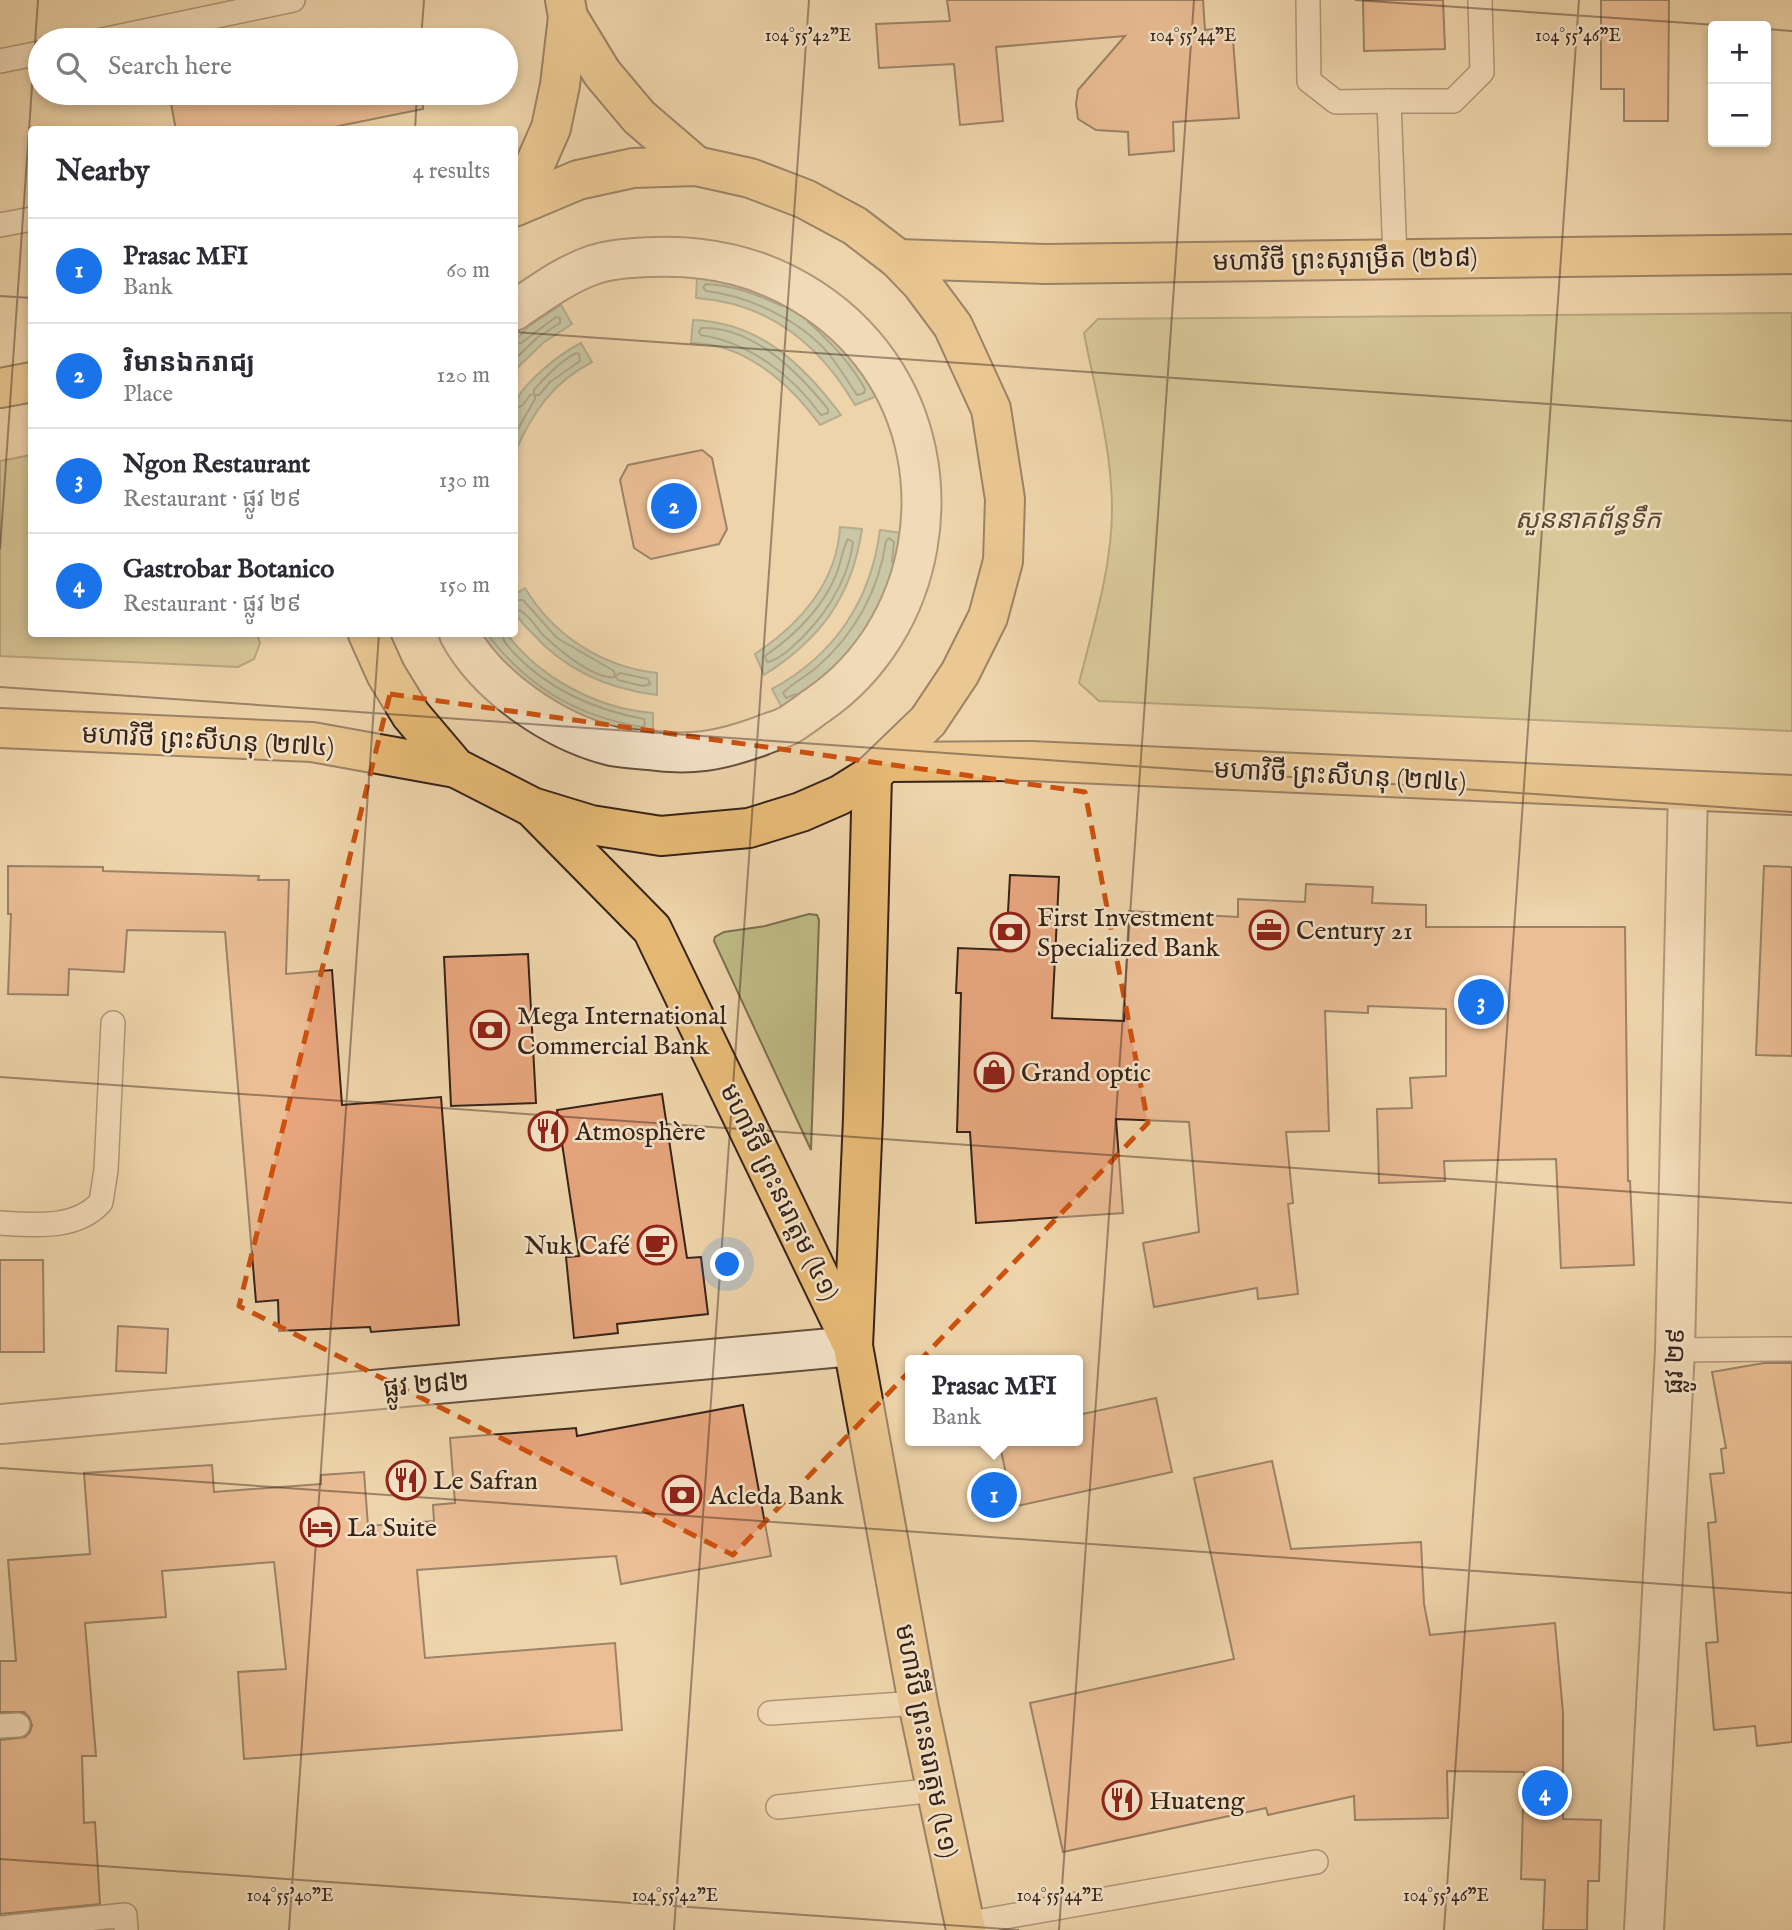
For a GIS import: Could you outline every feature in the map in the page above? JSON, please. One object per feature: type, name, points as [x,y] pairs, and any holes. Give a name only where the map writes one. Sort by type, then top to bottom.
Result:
[{"type":"main road","points":[[566,8],[602,73],[631,109],[696,166]]},
{"type":"main road","points":[[518,202],[551,128],[560,85],[566,8]]},
{"type":"main road","points":[[369,637],[386,674],[411,715],[456,768],[532,807],[591,825],[662,836],[749,828],[801,812],[840,795],[879,769],[928,721],[960,673],[988,617],[1003,561],[1005,499],[991,409],[953,327],[921,284],[898,259],[855,226],[805,199],[750,178],[696,166],[633,168],[589,178],[518,205]]},
{"type":"main road","name":"មហាវិថី ព្រះសុរាម្រឹត (២៦៨)","points":[[898,259],[1045,264],[1792,254]]},
{"type":"main road","points":[[0,388],[28,383]]},
{"type":"main road","name":"មហាវិថី ព្រះសីហនុ (២៧៤)","points":[[0,728],[312,741],[456,768]]},
{"type":"main road","name":"មហាវិថី ព្រះសីហនុ (២៧៤)","points":[[879,769],[1031,761],[1792,795]]},
{"type":"main road","name":"មហាវិថី ព្រះនរោត្តម (៤១)","points":[[879,769],[853,1346],[918,1703],[965,1927]]},
{"type":"main road","name":"មហាវិថី ព្រះនរោត្តម (៤១)","points":[[532,807],[652,929],[853,1346]]},
{"type":"street","points":[[461,637],[505,690],[554,724],[611,746],[671,753],[724,749],[788,726],[837,691],[878,647],[906,593],[921,535],[919,460],[907,417],[879,363],[839,318],[790,284],[733,263],[673,255],[595,264],[557,283],[518,308]]},
{"type":"street","name":"ផ្លូវ ២៩","points":[[1644,1930],[1675,1350],[1688,791]]},
{"type":"street","name":"ផ្លូវ ២៨២","points":[[0,1424],[853,1346]]},
{"type":"lane","points":[[160,28],[296,0]]},
{"type":"lane","points":[[1308,0],[1309,81],[1335,102],[1453,100],[1482,72],[1480,0]]},
{"type":"lane","points":[[0,61],[28,55]]},
{"type":"lane","points":[[1389,101],[1395,258]]},
{"type":"lane","points":[[0,225],[28,220]]},
{"type":"lane","points":[[0,1223],[43,1225],[66,1222],[86,1214],[101,1202],[106,1170],[113,1023]]},
{"type":"lane","points":[[1675,1350],[1792,1349]]},
{"type":"lane","points":[[770,1713],[918,1703]]},
{"type":"lane","points":[[778,1807],[936,1790]]},
{"type":"lane","points":[[965,1927],[1316,1863]]},
{"type":"lane","points":[[0,1928],[125,1915],[126,1930]]},
{"type":"highlighted area","points":[[390,694],[1085,792],[1148,1123],[733,1555],[239,1306]]},
{"type":"green space","name":"សួននាគព័ន្ធទឹក","points":[[1792,313],[1792,731],[1099,701],[1079,683],[1101,597],[1111,531],[1109,465],[1084,333],[1098,319]]},
{"type":"green space","points":[[28,456],[28,637],[258,637],[260,643],[254,659],[238,667],[0,656],[0,461]]},
{"type":"green space","points":[[809,914],[817,915],[819,920],[811,1150],[714,941],[715,937],[724,932],[765,926]]},
{"type":"water","points":[[697,277],[722,278],[800,307],[858,363],[877,396],[855,405],[841,383],[808,345],[789,330],[747,308],[696,298]]},
{"type":"water","points":[[561,305],[572,324],[543,343],[518,367],[518,337],[529,326]]},
{"type":"water","points":[[693,320],[717,323],[759,337],[795,363],[841,415],[820,425],[780,381],[748,358],[711,345],[691,343]]},
{"type":"water","points":[[581,343],[592,362],[566,379],[545,400],[518,446],[518,397],[542,370]]},
{"type":"water","points":[[840,527],[862,529],[857,553],[842,595],[817,631],[764,675],[755,654],[786,630],[813,601],[832,566]]},
{"type":"water","points":[[880,530],[903,533],[891,587],[846,662],[782,708],[772,689],[814,660],[846,623],[868,580]]},
{"type":"water","points":[[525,588],[536,605],[565,634],[598,656],[637,670],[657,673],[657,695],[605,683],[559,657],[518,617],[518,592]]},
{"type":"water","points":[[480,637],[509,637],[536,664],[572,688],[612,705],[653,713],[653,736],[604,727],[538,694]]},
{"type":"building","points":[[947,0],[1203,0],[1205,30],[1232,27],[1239,118],[1173,122],[1174,151],[1129,155],[1128,132],[1096,130],[1078,119],[1078,90],[1125,36],[996,47],[1003,121],[960,125],[954,64],[879,68],[876,24],[950,21]]},
{"type":"building","points":[[1363,0],[1443,0],[1445,49],[1364,51]]},
{"type":"building","points":[[1601,0],[1669,0],[1668,121],[1624,121],[1624,89],[1601,89]]},
{"type":"building","points":[[171,105],[423,105],[423,109],[339,126],[175,126]]},
{"type":"building","points":[[702,450],[712,458],[727,529],[719,544],[651,559],[634,548],[620,480],[628,465]]},
{"type":"building","points":[[8,866],[103,867],[103,871],[259,876],[258,880],[289,880],[286,974],[332,970],[342,1105],[441,1097],[459,1325],[371,1332],[370,1327],[279,1331],[278,1300],[256,1302],[225,932],[127,930],[124,972],[69,969],[68,995],[8,994],[11,914],[8,914]]},
{"type":"building","points":[[1764,866],[1792,867],[1792,1056],[1756,1055]]},
{"type":"building","points":[[1010,875],[1059,877],[1052,1018],[1124,1021],[1129,911],[1238,917],[1238,899],[1305,902],[1306,884],[1373,887],[1372,903],[1426,905],[1426,927],[1625,927],[1628,1181],[1634,1265],[1561,1268],[1556,1159],[1444,1161],[1445,1181],[1379,1183],[1377,1109],[1412,1108],[1410,1078],[1446,1076],[1446,1009],[1368,1006],[1368,1013],[1325,1011],[1329,1131],[1286,1132],[1293,1203],[1288,1204],[1298,1294],[1258,1299],[1257,1288],[1154,1307],[1143,1243],[1199,1232],[1189,1122],[1116,1119],[1123,1213],[976,1223],[970,1132],[957,1132],[961,993],[956,993],[958,948],[1006,950]]},
{"type":"building","name":"Mega International Commercial Bank","points":[[528,954],[536,1103],[451,1106],[444,957]]},
{"type":"building","points":[[662,1094],[687,1258],[701,1257],[708,1314],[617,1324],[618,1333],[574,1338],[566,1257],[579,1256],[557,1110]]},
{"type":"building","points":[[0,1260],[43,1260],[44,1352],[0,1352]]},
{"type":"building","points":[[118,1326],[168,1329],[166,1373],[116,1371]]},
{"type":"building","points":[[1764,1363],[1792,1363],[1792,1742],[1757,1746],[1755,1726],[1714,1730],[1706,1643],[1718,1642],[1708,1523],[1716,1522],[1710,1474],[1724,1473],[1721,1449],[1726,1448],[1712,1372]]},
{"type":"building","points":[[1156,1398],[1172,1472],[1013,1507],[1000,1446],[1083,1446],[1083,1414]]},
{"type":"building","points":[[743,1405],[771,1556],[621,1584],[616,1556],[417,1570],[425,1658],[615,1643],[622,1730],[244,1759],[238,1672],[286,1669],[274,1562],[162,1571],[166,1617],[85,1623],[96,1756],[82,1756],[84,1823],[95,1822],[100,1904],[0,1914],[0,1740],[25,1737],[32,1725],[24,1712],[0,1712],[0,1661],[16,1661],[8,1560],[90,1554],[84,1473],[212,1465],[214,1492],[321,1484],[321,1475],[364,1472],[368,1526],[434,1521],[433,1505],[455,1503],[450,1438],[576,1428],[577,1436]]},
{"type":"building","points":[[1272,1461],[1291,1549],[1421,1542],[1424,1604],[1430,1635],[1555,1623],[1563,1713],[1563,1819],[1601,1820],[1599,1881],[1588,1881],[1587,1930],[1543,1930],[1545,1880],[1521,1879],[1524,1772],[1447,1771],[1448,1818],[1355,1820],[1354,1796],[1268,1815],[1266,1808],[1063,1852],[1030,1703],[1234,1659],[1194,1478]]},
{"type":"place","name":"វិមានឯករាជ្យ","points":[[674,506]]},
{"type":"place","name":"Century 21","points":[[1269,930]]},
{"type":"place","name":"First Investment Specialized Bank","points":[[1010,932]]},
{"type":"place","name":"Ngon Restaurant","points":[[1481,1002]]},
{"type":"place","name":"Mega International Commercial Bank","points":[[490,1030]]},
{"type":"place","name":"Grand optic","points":[[994,1072]]},
{"type":"place","name":"Atmosphère","points":[[548,1131]]},
{"type":"place","name":"Nuk Café","points":[[657,1245]]},
{"type":"place","name":"Le Safran","points":[[406,1480]]},
{"type":"place","name":"Acleda Bank","points":[[682,1495]]},
{"type":"place","name":"Prasac MFI","points":[[994,1495]]},
{"type":"place","name":"La Suite","points":[[320,1527]]},
{"type":"place","name":"Gastrobar Botanico","points":[[1545,1793]]},
{"type":"place","name":"Huateng","points":[[1122,1800]]}]
